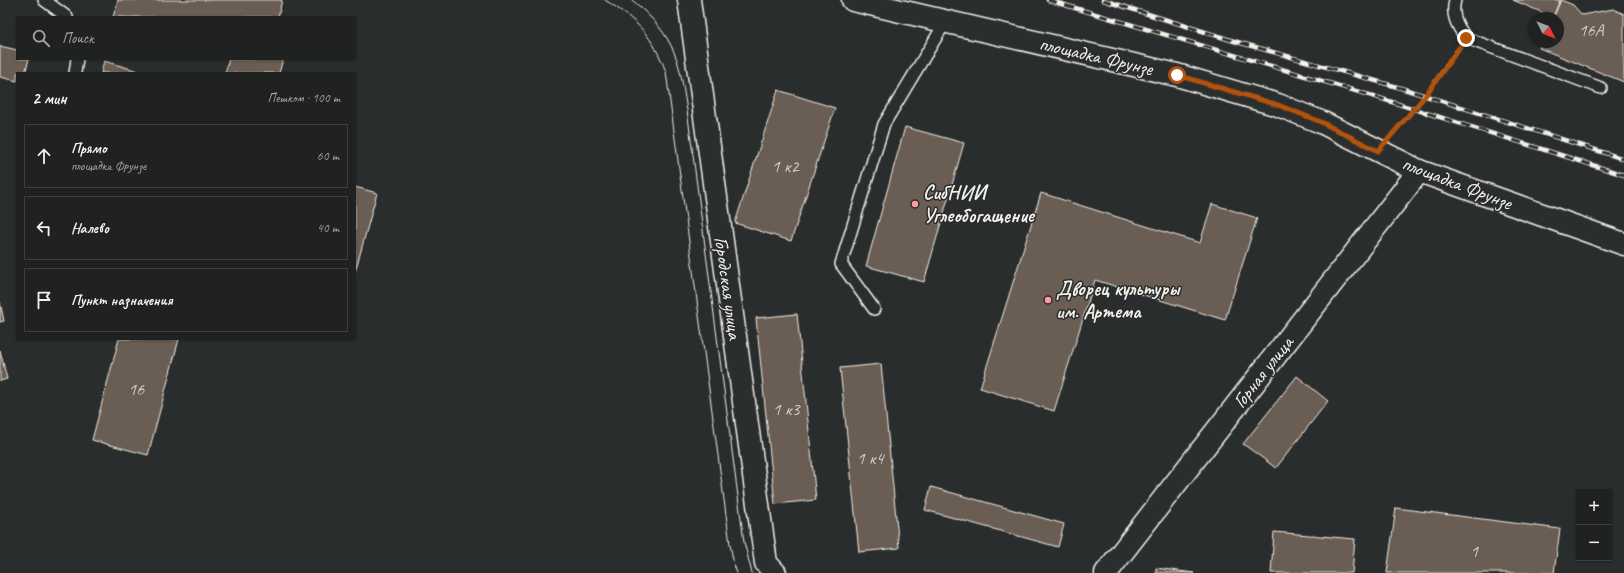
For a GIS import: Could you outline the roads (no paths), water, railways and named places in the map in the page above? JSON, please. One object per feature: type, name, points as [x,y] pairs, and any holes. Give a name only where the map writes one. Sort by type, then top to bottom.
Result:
[{"type":"main road","name":"Городская улица","points":[[688,0],[766,563],[774,573]]},
{"type":"main road","name":"площадка Фрунзе","points":[[853,0],[1191,79],[1278,105],[1321,122],[1419,171],[1624,244]]},
{"type":"main road","name":"Горная улица","points":[[1106,573],[1419,171]]},
{"type":"lane","points":[[44,0],[66,16]]},
{"type":"lane","points":[[1455,0],[1453,6],[1456,26],[1466,38],[1601,88]]},
{"type":"lane","points":[[874,310],[841,264],[884,124],[946,22]]},
{"type":"lane","points":[[75,72],[77,60]]},
{"type":"tram line","points":[[605,0],[616,7],[643,30],[655,48],[666,72],[730,544],[737,573]]},
{"type":"tram line","points":[[632,0],[647,14],[668,39],[674,52],[682,80],[744,542],[752,573]]},
{"type":"railway","points":[[1048,0],[1376,97],[1624,175]]},
{"type":"railway","points":[[1103,0],[1234,41],[1401,88],[1624,159]]},
{"type":"place","name":"СибНИИ Углеобогащение","points":[[915,204]]},
{"type":"place","name":"Дворец культуры им. Артема","points":[[1048,300]]}]
